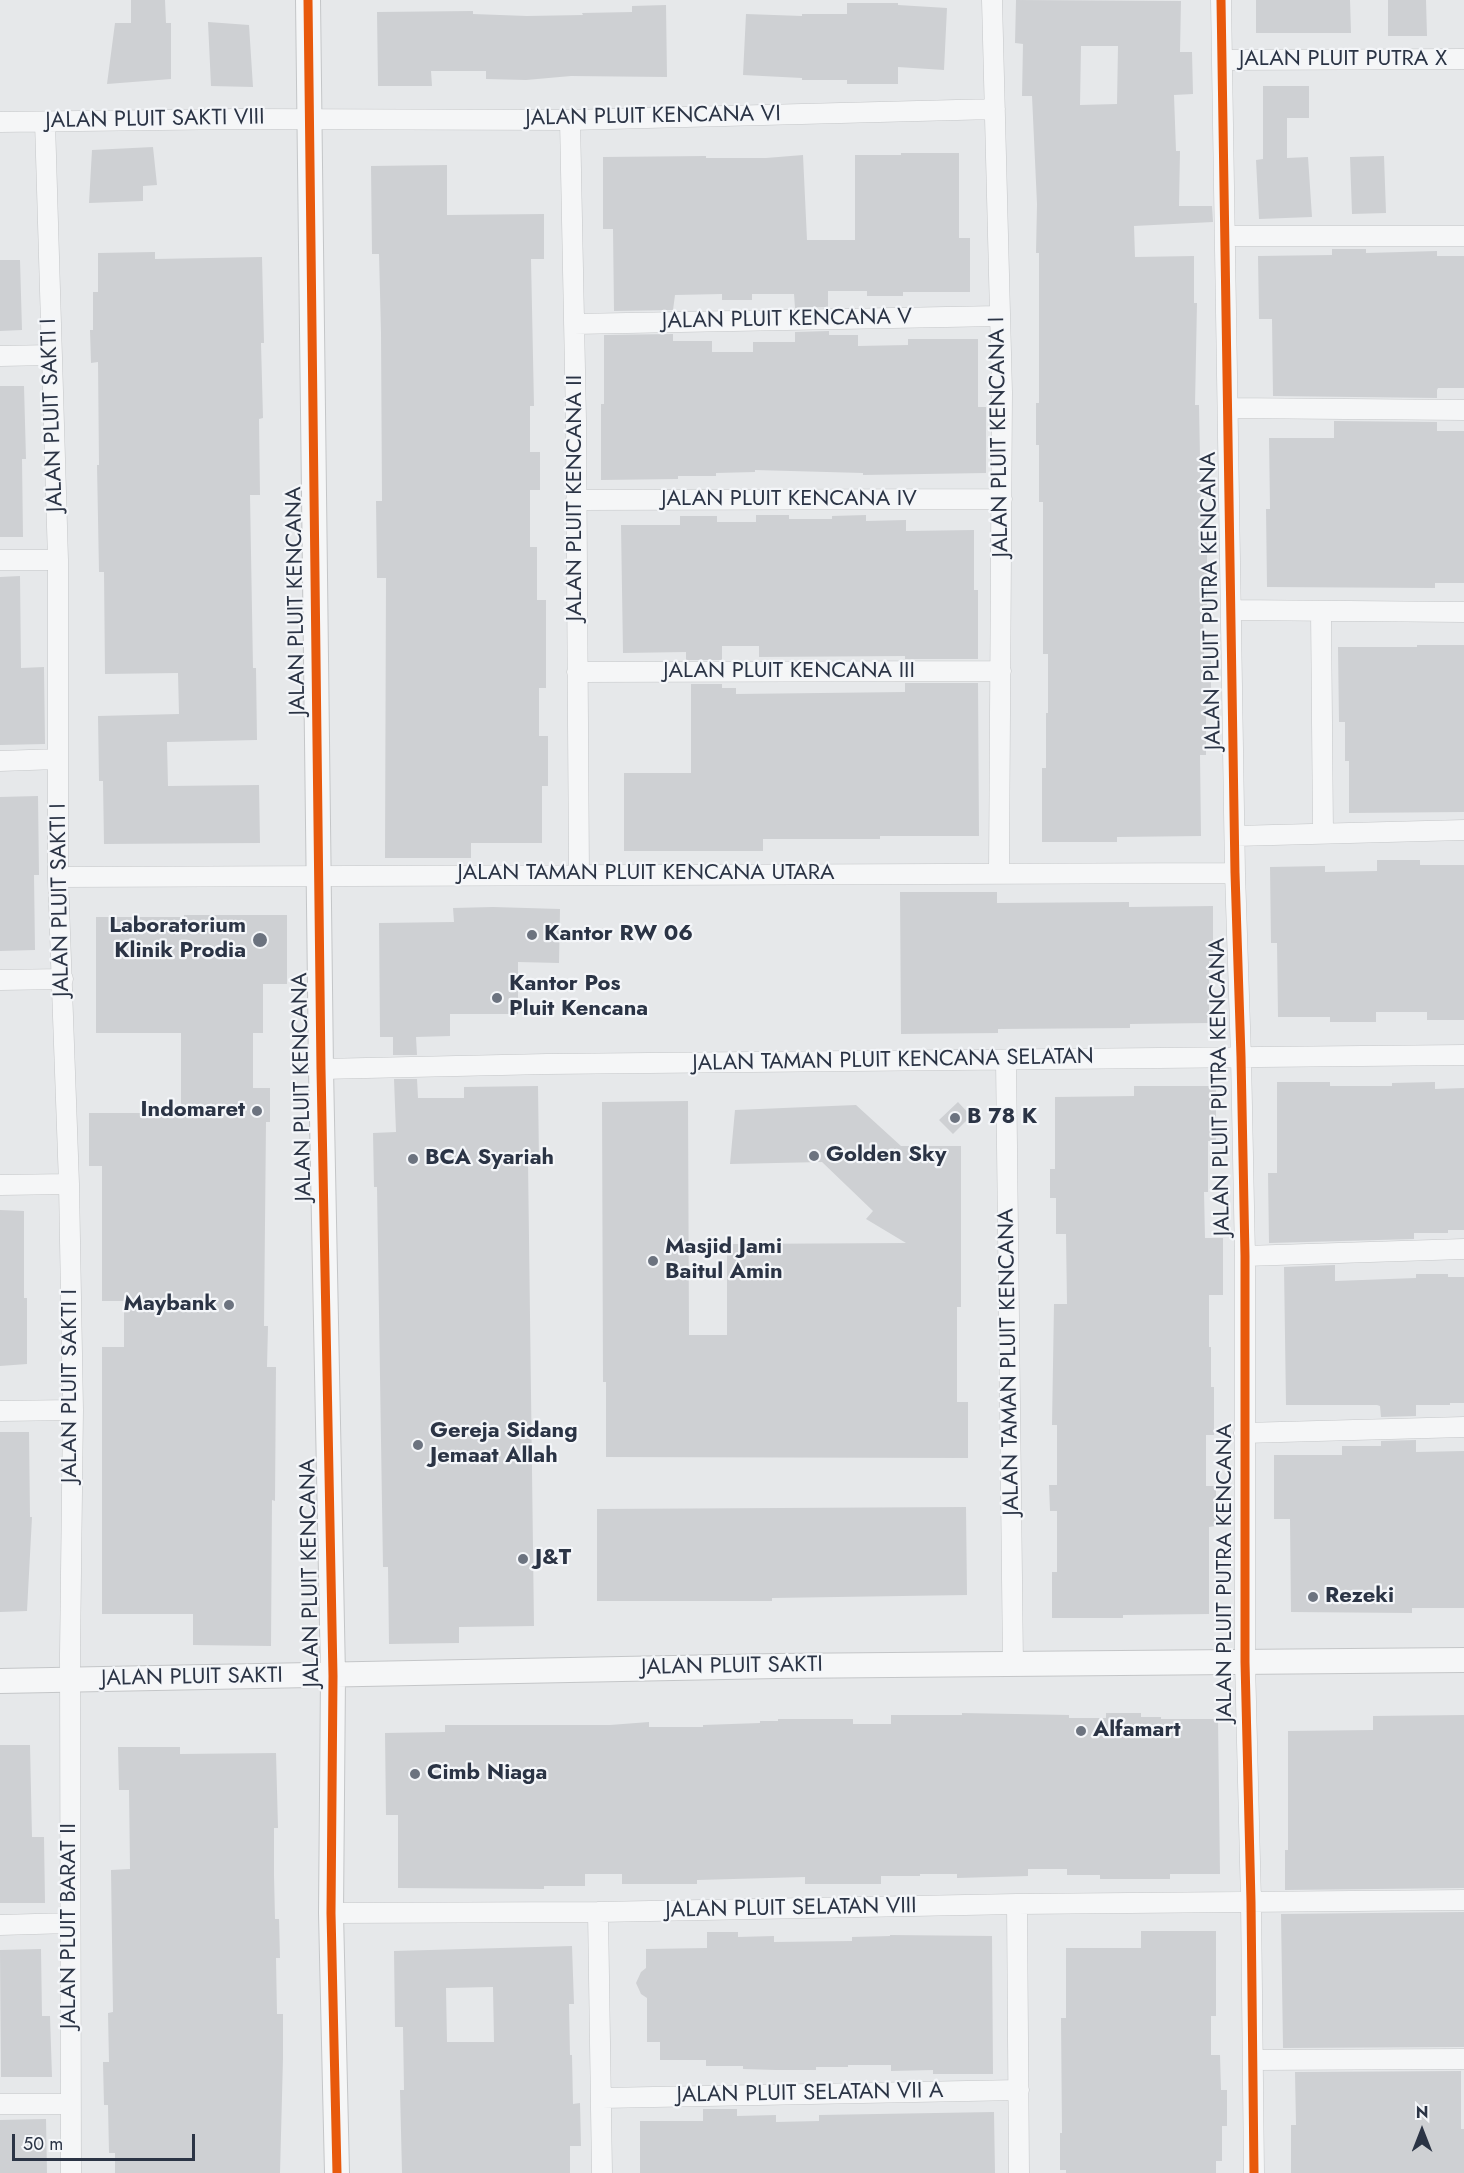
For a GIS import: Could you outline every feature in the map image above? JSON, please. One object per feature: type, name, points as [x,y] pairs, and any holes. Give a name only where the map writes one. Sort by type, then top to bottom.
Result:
[{"type":"street","name":"JALAN PLUIT KENCANA","points":[[308,0],[321,1069],[333,1676],[331,1913],[337,2173]]},
{"type":"street","name":"JALAN PLUIT KENCANA I","points":[[992,0],[1002,499],[999,873]]},
{"type":"street","name":"JALAN PLUIT PUTRA KENCANA","points":[[1221,0],[1235,873],[1245,1256],[1245,1662],[1254,2173]]},
{"type":"street","name":"JALAN PLUIT PUTRA X","points":[[1222,60],[1464,59]]},
{"type":"street","name":"JALAN PLUIT KENCANA VI","points":[[310,119],[570,120],[995,109]]},
{"type":"street","name":"JALAN PLUIT SAKTI VIII","points":[[0,122],[310,119]]},
{"type":"street","name":"JALAN PLUIT KENCANA II","points":[[570,120],[579,875]]},
{"type":"street","name":"JALAN PLUIT SAKTI I","points":[[45,122],[58,560],[58,877],[69,1184],[73,1410],[70,1679]]},
{"type":"street","points":[[1225,236],[1464,236]]},
{"type":"street","name":"JALAN PLUIT KENCANA V","points":[[574,324],[999,316]]},
{"type":"street","points":[[0,356],[52,355]]},
{"type":"street","points":[[1228,408],[1464,410]]},
{"type":"street","name":"JALAN PLUIT KENCANA IV","points":[[576,500],[1002,499]]},
{"type":"street","points":[[0,560],[58,560]]},
{"type":"street","points":[[1231,610],[1464,612]]},
{"type":"street","points":[[1321,611],[1323,833]]},
{"type":"street","name":"JALAN PLUIT KENCANA III","points":[[577,672],[1001,671]]},
{"type":"street","points":[[0,761],[58,759]]},
{"type":"street","points":[[1235,836],[1464,830]]},
{"type":"street","name":"JALAN TAMAN PLUIT KENCANA UTARA","points":[[58,877],[320,874],[1235,873]]},
{"type":"street","points":[[0,980],[63,979]]},
{"type":"street","name":"JALAN TAMAN PLUIT KENCANA SELATAN","points":[[321,1069],[547,1064],[1464,1055]]},
{"type":"street","name":"JALAN TAMAN PLUIT KENCANA","points":[[1006,1060],[1013,1664]]},
{"type":"street","points":[[0,1185],[69,1184]]},
{"type":"street","points":[[1245,1256],[1464,1249]]},
{"type":"street","points":[[0,1411],[73,1410]]},
{"type":"street","points":[[1244,1433],[1464,1427]]},
{"type":"street","name":"JALAN PLUIT SAKTI","points":[[0,1681],[602,1669],[1464,1660]]},
{"type":"street","name":"JALAN PLUIT BARAT II","points":[[70,1679],[71,2173]]},
{"type":"street","name":"JALAN PLUIT SELATAN VIII","points":[[331,1913],[598,1912],[1017,1904],[1464,1900]]},
{"type":"street","points":[[1017,1904],[1018,2173]]},
{"type":"street","points":[[598,1912],[602,2173]]},
{"type":"street","points":[[0,1925],[70,1923]]},
{"type":"street","points":[[1253,2060],[1464,2059]]},
{"type":"street","name":"JALAN PLUIT SELATAN VII A","points":[[602,2098],[1019,2090]]},
{"type":"street","points":[[0,2104],[70,2104]]},
{"type":"building","points":[[131,0],[165,0],[166,23],[171,23],[171,79],[107,84],[115,23],[131,23]]},
{"type":"building","points":[[1016,0],[1181,1],[1180,52],[1192,52],[1193,94],[1174,95],[1176,151],[1180,151],[1179,206],[1212,206],[1213,222],[1134,226],[1135,257],[1194,256],[1194,303],[1197,303],[1195,405],[1199,405],[1201,511],[1207,511],[1207,605],[1203,605],[1204,659],[1211,659],[1211,703],[1206,703],[1206,755],[1200,755],[1201,836],[1117,837],[1117,842],[1042,842],[1042,768],[1046,768],[1048,654],[1043,654],[1043,502],[1039,502],[1039,445],[1036,445],[1036,403],[1039,403],[1039,253],[1036,253],[1037,204],[1032,96],[1022,96],[1023,44],[1015,43]],"holes":[[[1081,46],[1118,46],[1117,104],[1080,105]]]},
{"type":"building","points":[[1256,0],[1350,0],[1351,33],[1256,33]]},
{"type":"building","points":[[1388,0],[1426,0],[1427,36],[1388,36]]},
{"type":"building","points":[[847,3],[898,3],[898,5],[947,8],[944,70],[898,67],[898,84],[847,84],[847,80],[802,80],[802,78],[743,75],[746,14],[802,16],[802,14],[847,14]]},
{"type":"building","points":[[666,5],[667,77],[571,76],[526,80],[486,79],[486,71],[431,71],[432,86],[378,86],[377,12],[473,11],[473,14],[527,16],[583,15],[582,13],[632,12],[632,6]]},
{"type":"building","points":[[208,22],[249,25],[253,87],[211,86]]},
{"type":"building","points":[[1263,86],[1309,86],[1309,118],[1287,118],[1287,158],[1308,157],[1312,217],[1259,219],[1256,160],[1263,159]]},
{"type":"building","points":[[153,147],[157,185],[143,186],[143,201],[89,203],[92,150]]},
{"type":"building","points":[[901,153],[959,153],[959,238],[970,238],[970,292],[903,292],[903,296],[867,296],[867,291],[828,291],[828,307],[795,308],[794,294],[752,294],[752,300],[722,300],[722,294],[675,295],[673,310],[614,311],[613,229],[603,229],[603,157],[766,158],[803,155],[807,240],[855,240],[855,155],[901,155]]},
{"type":"building","points":[[1384,156],[1386,213],[1352,214],[1350,157]]},
{"type":"building","points":[[447,165],[447,215],[544,214],[544,259],[531,259],[534,406],[530,406],[530,452],[540,452],[540,490],[530,490],[530,547],[537,547],[537,600],[546,600],[546,688],[539,688],[539,736],[548,736],[548,786],[542,786],[542,843],[471,843],[471,858],[385,858],[386,578],[377,578],[376,501],[382,501],[381,333],[379,254],[372,254],[371,166]]},
{"type":"building","points":[[1332,249],[1366,249],[1366,253],[1437,251],[1437,256],[1464,256],[1464,388],[1438,388],[1437,398],[1273,396],[1272,319],[1259,319],[1258,256],[1332,255]]},
{"type":"building","points":[[155,252],[155,259],[262,257],[264,343],[261,343],[263,418],[259,419],[260,495],[250,495],[253,668],[256,668],[257,740],[167,742],[168,786],[259,785],[260,843],[104,844],[103,781],[99,781],[98,716],[179,714],[178,673],[105,674],[104,572],[99,572],[98,362],[91,363],[90,330],[93,330],[93,292],[98,292],[98,253]]},
{"type":"building","points":[[0,260],[20,260],[22,330],[0,331]]},
{"type":"building","points":[[829,331],[829,335],[858,335],[858,346],[908,345],[908,339],[978,339],[978,407],[986,407],[986,473],[863,475],[863,473],[755,470],[755,472],[716,473],[716,476],[678,476],[678,479],[601,480],[604,335],[673,334],[673,341],[712,341],[712,352],[753,352],[753,342],[795,342],[795,332]]},
{"type":"building","points":[[0,386],[24,386],[26,459],[22,459],[23,537],[0,537]]},
{"type":"building","points":[[1334,421],[1437,422],[1437,431],[1464,431],[1464,583],[1435,583],[1435,588],[1267,587],[1266,509],[1270,509],[1269,438],[1334,438]]},
{"type":"building","points":[[756,515],[789,515],[789,519],[832,519],[832,516],[866,515],[866,521],[906,520],[906,531],[974,530],[974,590],[978,590],[978,659],[905,659],[905,656],[759,657],[759,646],[722,646],[722,660],[686,660],[686,652],[623,653],[621,525],[680,525],[680,516],[717,516],[717,522],[756,522]]},
{"type":"building","points":[[20,576],[21,668],[44,667],[45,744],[0,745],[0,577]]},
{"type":"building","points":[[1417,645],[1464,645],[1464,812],[1349,813],[1349,761],[1345,761],[1345,722],[1339,722],[1338,647],[1417,647]]},
{"type":"building","points":[[905,683],[978,683],[979,836],[763,839],[763,851],[624,851],[624,773],[691,773],[691,684],[722,684],[722,688],[736,688],[736,694],[905,692]]},
{"type":"building","points":[[38,796],[39,875],[34,875],[35,950],[0,951],[0,797]]},
{"type":"building","points":[[1377,860],[1420,860],[1420,865],[1464,865],[1464,1020],[1427,1020],[1427,1012],[1376,1012],[1376,1022],[1330,1022],[1330,1017],[1278,1017],[1277,943],[1271,943],[1270,867],[1325,866],[1325,872],[1377,871]]},
{"type":"building","points":[[900,892],[997,892],[997,903],[1129,902],[1129,907],[1213,906],[1213,961],[1209,961],[1209,1023],[1130,1024],[1130,1028],[998,1029],[998,1033],[901,1034]]},
{"type":"building","points":[[453,908],[560,909],[559,963],[518,962],[518,1014],[450,1014],[450,1036],[416,1037],[417,1055],[393,1055],[393,1037],[380,1037],[379,923],[454,922]]},
{"type":"building","points":[[184,915],[287,915],[287,984],[263,984],[263,1033],[253,1033],[253,1088],[270,1088],[270,1122],[266,1122],[264,1326],[268,1326],[267,1367],[276,1367],[271,1646],[193,1645],[193,1614],[102,1614],[102,1347],[124,1347],[124,1301],[102,1301],[102,1166],[89,1166],[89,1113],[181,1113],[181,1033],[96,1033],[96,917],[184,917]]},
{"type":"building","points":[[394,1079],[417,1079],[418,1098],[464,1098],[464,1087],[538,1086],[539,1161],[528,1161],[534,1626],[459,1627],[459,1643],[389,1644],[388,1567],[383,1567],[377,1187],[374,1187],[373,1133],[396,1132]]},
{"type":"building","points":[[1277,1082],[1330,1082],[1330,1086],[1392,1086],[1392,1083],[1435,1082],[1435,1089],[1464,1088],[1464,1230],[1448,1230],[1448,1233],[1414,1233],[1414,1239],[1269,1243],[1268,1173],[1277,1173]]},
{"type":"building","points":[[1134,1086],[1216,1086],[1216,1141],[1208,1141],[1208,1192],[1204,1192],[1205,1238],[1223,1238],[1223,1295],[1209,1295],[1209,1347],[1211,1347],[1211,1387],[1214,1387],[1214,1435],[1206,1435],[1206,1486],[1216,1486],[1216,1526],[1209,1527],[1209,1614],[1123,1615],[1123,1618],[1052,1618],[1052,1572],[1057,1572],[1057,1511],[1050,1511],[1049,1485],[1057,1485],[1057,1425],[1052,1425],[1054,1304],[1067,1304],[1066,1234],[1056,1234],[1056,1198],[1050,1198],[1050,1169],[1055,1169],[1055,1097],[1134,1096]]},
{"type":"building","points":[[688,1101],[689,1335],[727,1335],[727,1244],[906,1243],[866,1219],[873,1211],[822,1162],[730,1164],[735,1110],[856,1105],[901,1146],[961,1146],[961,1307],[957,1307],[957,1402],[968,1402],[968,1458],[606,1457],[606,1382],[603,1382],[602,1102]]},
{"type":"building","name":"B 78 K","points":[[958,1102],[971,1116],[953,1134],[939,1120]]},
{"type":"building","points":[[0,1210],[24,1211],[27,1364],[0,1366]]},
{"type":"building","points":[[1335,1265],[1335,1281],[1416,1278],[1416,1274],[1448,1274],[1448,1277],[1464,1277],[1464,1403],[1416,1405],[1416,1416],[1381,1417],[1380,1406],[1377,1405],[1286,1405],[1284,1267]]},
{"type":"building","points":[[0,1432],[29,1432],[30,1517],[32,1517],[27,1611],[0,1612]]},
{"type":"building","points":[[1416,1440],[1416,1452],[1464,1451],[1464,1608],[1412,1608],[1412,1613],[1291,1612],[1290,1519],[1274,1519],[1274,1455],[1342,1455],[1342,1446],[1381,1446],[1381,1441]]},
{"type":"building","points":[[966,1507],[967,1595],[772,1598],[772,1601],[597,1601],[597,1509]]},
{"type":"building","points":[[962,1713],[1106,1718],[1106,1713],[1141,1713],[1141,1717],[1161,1717],[1161,1719],[1218,1719],[1220,1874],[1170,1874],[1170,1879],[1100,1879],[1100,1875],[1067,1875],[1067,1869],[1028,1869],[1028,1876],[957,1878],[957,1874],[920,1874],[920,1876],[881,1876],[881,1884],[805,1884],[805,1877],[697,1880],[697,1884],[622,1884],[622,1874],[585,1874],[585,1886],[544,1886],[544,1889],[398,1888],[398,1815],[386,1815],[385,1733],[445,1732],[445,1725],[610,1725],[649,1722],[649,1727],[703,1727],[703,1725],[760,1723],[760,1721],[778,1721],[778,1719],[853,1719],[853,1724],[891,1724],[891,1715],[962,1715]]},
{"type":"building","points":[[1464,1715],[1464,1888],[1285,1890],[1285,1850],[1288,1850],[1288,1731],[1373,1730],[1373,1716]]},
{"type":"building","points":[[0,1745],[30,1745],[32,1837],[44,1837],[45,1903],[0,1903]]},
{"type":"building","points":[[118,1747],[180,1747],[180,1754],[276,1753],[278,1828],[274,1828],[274,1875],[275,1919],[279,1919],[280,1958],[276,1958],[277,2014],[283,2014],[280,2173],[115,2173],[115,2153],[109,2153],[108,2105],[104,2105],[103,2062],[109,2062],[108,2013],[113,2012],[111,1870],[130,1869],[129,1790],[119,1790]]},
{"type":"building","points":[[1464,1912],[1464,2047],[1283,2048],[1281,1914]]},
{"type":"building","points":[[1141,1931],[1216,1931],[1216,2016],[1211,2016],[1211,2055],[1220,2055],[1221,2090],[1227,2090],[1227,2126],[1222,2126],[1222,2161],[1216,2161],[1216,2173],[1066,2173],[1066,2170],[1060,2170],[1060,2133],[1062,2133],[1061,2018],[1066,2018],[1066,1948],[1141,1948]]},
{"type":"building","points":[[707,1932],[738,1932],[738,1937],[774,1936],[774,1942],[852,1941],[852,1937],[890,1935],[992,1936],[993,2074],[933,2074],[933,2070],[891,2071],[891,2065],[816,2067],[816,2070],[743,2069],[743,2066],[706,2066],[706,2060],[660,2060],[660,2042],[647,2042],[647,1998],[641,1994],[636,1983],[641,1972],[646,1968],[646,1949],[707,1948]]},
{"type":"building","points":[[572,1946],[574,2004],[569,2004],[570,2055],[572,2055],[573,2104],[580,2103],[581,2146],[570,2146],[570,2173],[402,2173],[400,2090],[404,2090],[403,2027],[395,2027],[394,1951]],"holes":[[[493,1987],[494,2042],[447,2042],[446,1988]]]},
{"type":"building","points":[[41,1949],[42,2016],[50,2016],[52,2077],[1,2077],[0,1950]]},
{"type":"building","points":[[1461,2071],[1464,2173],[1291,2173],[1291,2125],[1296,2125],[1295,2072]]},
{"type":"building","points":[[703,2109],[737,2109],[737,2116],[776,2115],[776,2122],[819,2121],[819,2115],[994,2112],[995,2173],[640,2173],[640,2121],[703,2121]]},
{"type":"building","points":[[46,2119],[47,2173],[0,2173],[0,2120]]},
{"type":"cycle path","points":[[308,0],[321,1069],[333,1676],[331,1913],[337,2173]]},
{"type":"cycle path","points":[[1221,0],[1235,873],[1245,1256],[1245,1662],[1254,2173]]},
{"type":"place","name":"Kantor RW 06","points":[[532,935]]},
{"type":"place","name":"Laboratorium Klinik Prodia","points":[[260,940]]},
{"type":"place","name":"Kantor Pos Pluit Kencana","points":[[497,998]]},
{"type":"place","name":"Indomaret","points":[[257,1111]]},
{"type":"place","name":"B 78 K","points":[[955,1118]]},
{"type":"place","name":"Golden Sky","points":[[814,1156]]},
{"type":"place","name":"BCA Syariah","points":[[413,1159]]},
{"type":"place","name":"Masjid Jami Baitul Amin","points":[[653,1261]]},
{"type":"place","name":"Maybank","points":[[229,1305]]},
{"type":"place","name":"Gereja Sidang Jemaat Allah","points":[[418,1445]]},
{"type":"place","name":"J&T","points":[[523,1559]]},
{"type":"place","name":"Rezeki","points":[[1313,1597]]},
{"type":"place","name":"Alfamart","points":[[1081,1731]]},
{"type":"place","name":"Cimb Niaga","points":[[415,1774]]}]
